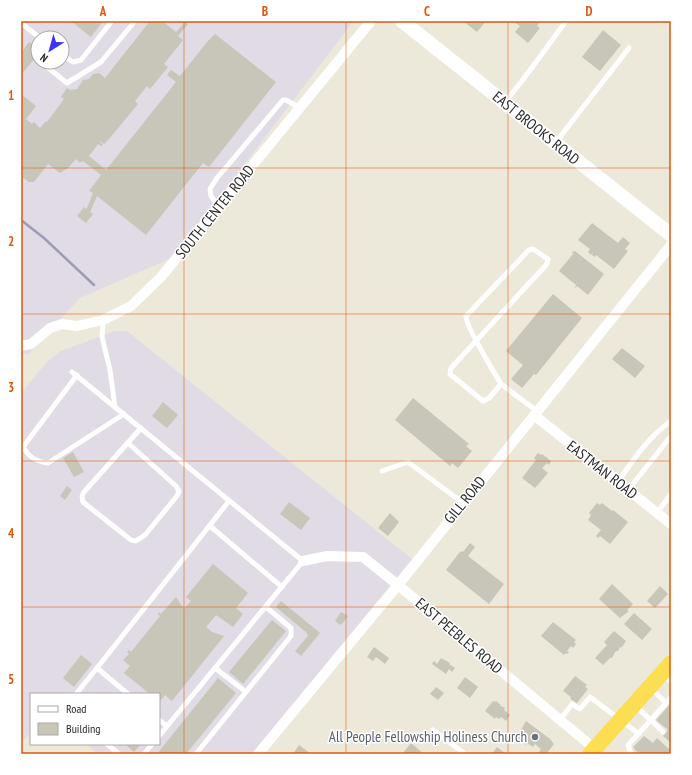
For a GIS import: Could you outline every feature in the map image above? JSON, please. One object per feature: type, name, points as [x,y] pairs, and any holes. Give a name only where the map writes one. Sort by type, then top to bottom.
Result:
[{"type":"highway","points":[[595,752],[650,687],[668,673]]},
{"type":"main road","name":"EAST BROOKS ROAD","points":[[402,21],[671,235]]},
{"type":"street","name":"SOUTH CENTER ROAD","points":[[21,346],[31,344],[50,328],[62,324],[77,326],[103,320],[131,306],[161,277],[371,21]]},
{"type":"street","name":"GILL ROAD","points":[[258,754],[398,585],[671,245]]},
{"type":"street","name":"EASTMAN ROAD","points":[[535,413],[671,524]]},
{"type":"street","name":"EAST PEEBLES ROAD","points":[[303,562],[327,556],[363,557],[560,720],[595,752]]},
{"type":"lane","points":[[70,61],[75,63],[78,62],[112,21]]},
{"type":"lane","points":[[50,70],[67,84],[101,62],[135,21]]},
{"type":"lane","points":[[505,103],[566,21]]},
{"type":"lane","points":[[21,23],[30,30]]},
{"type":"lane","points":[[555,143],[629,48]]},
{"type":"lane","points":[[219,207],[211,196],[210,189],[217,178],[283,100],[286,100],[300,108]]},
{"type":"lane","points":[[501,384],[489,398],[482,401],[450,374],[451,368],[477,340],[547,264],[548,259],[533,249],[529,250],[466,316],[465,320],[477,340],[488,363],[501,384],[535,413]]},
{"type":"lane","points":[[103,320],[102,337],[110,370],[115,407]]},
{"type":"lane","points":[[124,414],[48,463],[34,459],[23,447],[74,374],[124,414],[303,562],[160,735]]},
{"type":"lane","points":[[618,482],[637,455],[661,428],[671,421]]},
{"type":"lane","points":[[128,443],[176,486],[179,491],[177,496],[145,535],[136,541],[131,540],[82,502],[82,496],[141,428]]},
{"type":"lane","points":[[628,490],[671,436]]},
{"type":"lane","points":[[382,471],[408,462],[463,503]]},
{"type":"lane","points":[[657,513],[671,494]]},
{"type":"lane","points":[[77,693],[229,501]]},
{"type":"lane","points":[[210,526],[282,587]]},
{"type":"lane","points":[[196,754],[291,636],[291,628],[266,607]]},
{"type":"lane","points":[[97,668],[127,693]]},
{"type":"lane","points":[[215,668],[246,692]]},
{"type":"lane","points":[[650,687],[666,703]]},
{"type":"lane","points":[[560,720],[572,704],[580,709],[590,697],[639,734]]},
{"type":"lane","points":[[631,754],[628,745],[671,698]]},
{"type":"lane","points":[[634,705],[663,732]]},
{"type":"lane","points":[[160,721],[167,726]]},
{"type":"lane","points":[[433,730],[465,754]]},
{"type":"lane","points":[[108,745],[119,754]]},
{"type":"lane","points":[[144,754],[151,745]]},
{"type":"shaded area","points":[[21,21],[352,21],[352,23],[174,257],[80,298],[29,354],[21,354]]},
{"type":"shaded area","points":[[115,331],[127,331],[412,559],[252,754],[98,754],[87,745],[160,745],[160,693],[30,693],[30,733],[21,744],[21,393],[47,362],[61,351]]},
{"type":"building","points":[[71,21],[103,21],[91,37]]},
{"type":"building","points":[[150,21],[162,21],[176,32],[185,22],[188,24],[178,36],[183,40],[164,64],[168,67],[150,89],[147,86],[135,101],[138,104],[109,139],[104,144],[100,141],[103,145],[101,146],[98,144],[89,156],[106,170],[176,82],[167,75],[171,70],[180,76],[215,34],[276,82],[209,167],[203,163],[146,235],[97,196],[90,212],[93,214],[86,223],[77,216],[84,207],[86,209],[87,208],[93,193],[89,191],[101,175],[83,161],[80,163],[76,159],[68,168],[60,173],[48,164],[34,182],[29,182],[21,176],[21,94],[36,106],[26,119],[32,124],[34,122],[40,128],[46,121],[47,122],[64,99],[61,97],[67,88],[70,90],[77,89],[83,80],[89,79],[93,74],[99,73],[105,78]]},
{"type":"building","points":[[463,21],[486,21],[477,32]]},
{"type":"building","points":[[513,21],[541,21],[537,26],[540,28],[528,43],[515,32],[520,26]]},
{"type":"building","points":[[603,30],[621,45],[600,71],[582,57]]},
{"type":"building","points":[[29,42],[30,43],[30,64],[21,75],[21,53]]},
{"type":"building","points":[[592,223],[618,243],[623,237],[630,243],[625,249],[628,251],[614,269],[596,255],[595,257],[592,255],[593,252],[591,255],[588,252],[590,249],[578,240]]},
{"type":"building","points":[[573,251],[604,274],[588,295],[577,286],[576,288],[576,285],[559,271],[573,254]]},
{"type":"building","points":[[553,294],[582,318],[536,375],[534,374],[522,388],[511,379],[523,365],[506,351]]},
{"type":"building","points":[[622,348],[645,366],[635,378],[612,359]]},
{"type":"building","points":[[413,398],[469,444],[466,446],[472,451],[458,468],[452,463],[450,466],[395,420]]},
{"type":"building","points":[[163,402],[178,415],[167,428],[152,416]]},
{"type":"building","points":[[73,452],[84,472],[74,477],[63,458]]},
{"type":"building","points":[[538,453],[541,455],[542,454],[551,461],[549,465],[547,463],[542,468],[548,473],[535,488],[522,478],[536,460],[534,458]]},
{"type":"building","points":[[67,486],[72,490],[65,500],[60,496]]},
{"type":"building","points":[[289,502],[310,518],[301,530],[280,514]]},
{"type":"building","points":[[597,503],[600,505],[602,503],[628,522],[610,544],[600,536],[598,538],[596,536],[601,530],[588,520],[591,515],[589,513]]},
{"type":"building","points":[[390,513],[399,522],[388,536],[378,528]]},
{"type":"building","points":[[470,543],[475,547],[468,556],[504,584],[489,604],[446,570],[459,553],[462,551],[463,552]]},
{"type":"building","points":[[213,564],[248,593],[236,608],[243,614],[233,627],[216,615],[206,627],[212,632],[224,636],[172,701],[165,695],[160,701],[160,693],[149,693],[124,673],[130,666],[123,660],[129,654],[127,652],[129,650],[131,652],[160,616],[158,614],[159,612],[161,614],[176,597],[184,609],[191,601],[186,597]]},
{"type":"building","points":[[612,584],[633,604],[627,610],[629,611],[620,618],[599,599]]},
{"type":"building","points":[[660,586],[668,594],[655,608],[647,601]]},
{"type":"building","points":[[281,601],[320,633],[301,656],[295,651],[308,636],[307,633],[276,607]]},
{"type":"building","points":[[341,612],[348,616],[341,625],[335,621]]},
{"type":"building","points":[[634,613],[652,629],[642,640],[624,624]]},
{"type":"building","points":[[272,620],[286,631],[243,684],[229,672]]},
{"type":"building","points":[[553,622],[576,640],[574,642],[576,644],[573,648],[571,646],[567,651],[569,652],[567,654],[566,653],[564,655],[541,636]]},
{"type":"building","points":[[614,631],[626,641],[622,647],[619,648],[619,650],[615,652],[612,658],[610,658],[603,665],[595,658],[607,645],[604,642]]},
{"type":"building","points":[[374,647],[389,658],[385,664],[376,657],[373,661],[367,657]]},
{"type":"building","points":[[81,655],[92,664],[74,687],[63,678]]},
{"type":"building","points":[[441,658],[455,668],[452,672],[449,669],[446,674],[432,664],[434,661],[437,664]]},
{"type":"building","points":[[575,676],[587,685],[585,687],[588,689],[577,703],[563,691]]},
{"type":"building","points":[[465,677],[478,687],[470,698],[457,688]]},
{"type":"building","points":[[218,678],[236,693],[186,754],[157,754]]},
{"type":"building","points":[[436,687],[444,693],[438,700],[430,694]]},
{"type":"building","points":[[493,701],[496,701],[501,705],[499,706],[505,708],[504,710],[510,715],[506,721],[501,717],[499,719],[496,717],[495,719],[485,711]]},
{"type":"building","points":[[671,703],[670,742],[663,736],[668,730],[656,720]]},
{"type":"building","points":[[526,721],[550,739],[554,744],[547,753],[539,754],[538,753],[541,749],[535,744],[533,747],[527,743],[526,745],[518,739],[520,736],[518,735]]},
{"type":"building","points":[[644,736],[653,743],[657,738],[671,751],[671,754],[642,754],[636,751],[633,747]]},
{"type":"building","points":[[411,743],[424,754],[404,754],[403,753]]},
{"type":"building","points":[[126,745],[140,745],[134,752]]},
{"type":"building","points":[[299,745],[311,754],[293,754]]},
{"type":"building","points":[[497,747],[506,754],[492,754]]},
{"type":"railway","points":[[21,220],[44,238],[94,285]]},
{"type":"place","name":"All People Fellowship Holiness Church","points":[[535,737]]}]
